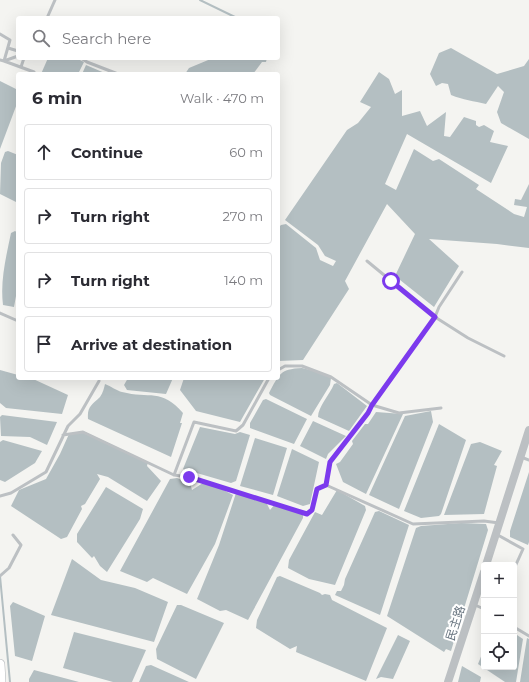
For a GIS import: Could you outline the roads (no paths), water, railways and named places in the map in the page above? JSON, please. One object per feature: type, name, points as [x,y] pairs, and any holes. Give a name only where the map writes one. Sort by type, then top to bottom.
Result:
[{"type":"main road","points":[[0,664],[2,682]]},
{"type":"street","points":[[487,562],[529,430]]},
{"type":"street","name":"民主路","points":[[448,682],[481,582]]},
{"type":"lane","points":[[48,16],[55,0]]},
{"type":"lane","points":[[0,34],[10,40],[4,61]]},
{"type":"lane","points":[[8,48],[16,50]]},
{"type":"lane","points":[[4,61],[16,57]]},
{"type":"lane","points":[[0,60],[21,66],[34,72]]},
{"type":"lane","points":[[21,66],[23,60]]},
{"type":"lane","points":[[84,60],[113,72]]},
{"type":"lane","points":[[367,261],[435,317],[468,338],[504,356]]},
{"type":"lane","points":[[326,485],[330,462],[368,413],[372,405],[435,317],[439,307],[462,272]]},
{"type":"lane","points":[[0,313],[16,320]]},
{"type":"lane","points":[[280,369],[285,366],[302,366],[331,377],[372,405],[398,413],[440,408]]},
{"type":"lane","points":[[174,476],[194,422],[236,431],[243,425],[268,380]]},
{"type":"lane","points":[[0,496],[11,493],[46,472],[68,426],[80,414],[99,381]]},
{"type":"lane","points":[[64,435],[83,432],[174,476],[189,477],[307,514],[312,510],[317,489],[326,485],[414,524],[484,521],[500,523]]},
{"type":"lane","points":[[521,456],[529,460]]},
{"type":"lane","points":[[496,534],[523,549],[517,562]]},
{"type":"lane","points":[[0,576],[9,568],[21,545],[12,535]]},
{"type":"lane","points":[[474,605],[481,608]]},
{"type":"lane","points":[[517,628],[529,636]]},
{"type":"waterway","points":[[200,0],[233,16]]},
{"type":"waterway","points":[[0,576],[10,682]]}]
